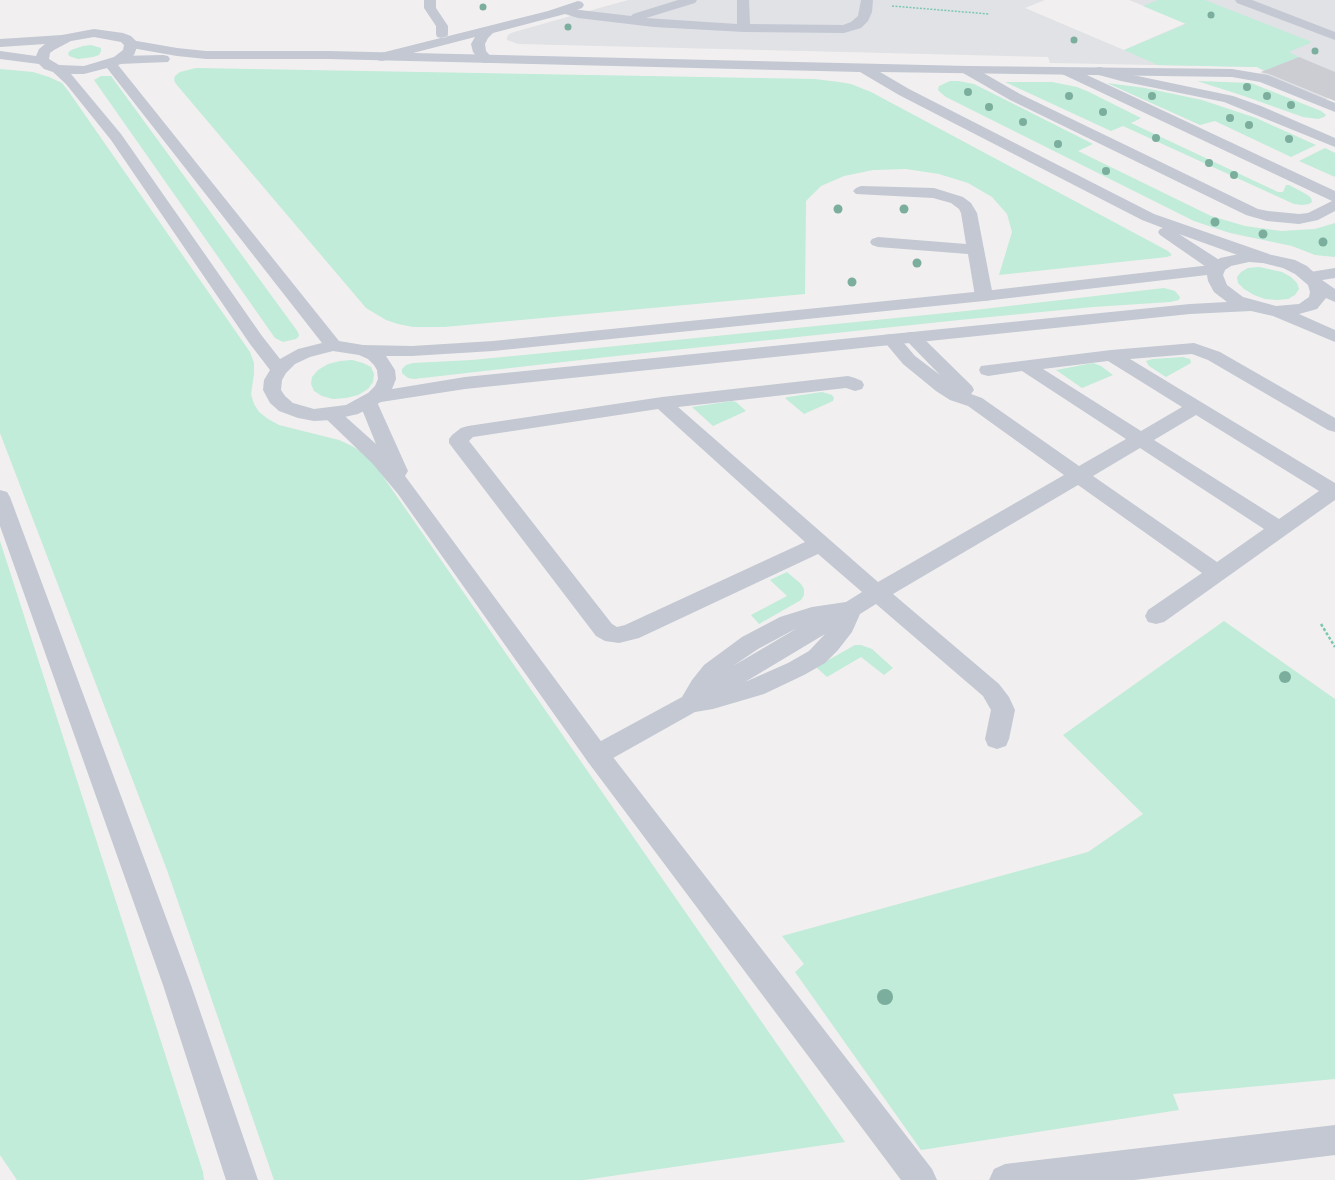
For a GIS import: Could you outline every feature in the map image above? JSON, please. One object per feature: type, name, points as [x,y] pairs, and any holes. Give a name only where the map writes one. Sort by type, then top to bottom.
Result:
[{"type":"street","points":[[430,0],[430,8],[442,26],[442,34]]},
{"type":"street","points":[[362,56],[442,34],[464,26],[588,0]]},
{"type":"street","points":[[628,20],[690,0]]},
{"type":"street","points":[[743,0],[744,28]]},
{"type":"street","points":[[1241,0],[1335,36]]},
{"type":"street","points":[[564,5],[578,14],[628,20],[744,28],[825,30],[844,29],[856,25],[864,18],[867,3]]},
{"type":"street","points":[[382,57],[490,29],[564,5]]},
{"type":"street","points":[[486,59],[480,52],[478,44],[482,36],[490,29]]},
{"type":"street","points":[[0,43],[67,38],[87,34],[107,34],[126,39],[131,44],[170,51],[206,54],[362,56],[864,68],[1242,74],[1272,82],[1335,108]]},
{"type":"street","points":[[43,61],[42,57],[44,52],[53,44],[67,38]]},
{"type":"street","points":[[115,62],[129,52],[131,44]]},
{"type":"street","points":[[0,55],[43,61],[49,66],[58,69],[84,70],[115,62],[206,54]]},
{"type":"street","points":[[115,62],[333,346]]},
{"type":"street","points":[[864,68],[885,82],[904,92],[1148,217],[1263,258],[1289,264],[1335,297]]},
{"type":"street","points":[[58,69],[80,91],[116,137],[256,340],[279,370]]},
{"type":"street","points":[[968,70],[1015,97],[1252,212],[1267,216],[1299,219],[1312,217],[1335,205]]},
{"type":"street","points":[[1067,71],[1335,197]]},
{"type":"street","points":[[1100,71],[1121,77],[1228,99],[1263,112],[1335,143]]},
{"type":"street","points":[[1320,136],[1335,130]]},
{"type":"street","points":[[861,191],[934,193],[957,200],[969,213],[984,296]]},
{"type":"street","points":[[1148,217],[1179,242],[1218,268]]},
{"type":"street","points":[[878,242],[975,250]]},
{"type":"street","points":[[1249,306],[1228,295],[1220,288],[1216,281],[1215,275],[1218,268],[1226,262],[1236,258],[1263,258]]},
{"type":"street","points":[[1218,268],[984,296],[493,346],[412,351],[363,350],[333,346],[304,353],[289,360],[279,370],[273,380],[272,390],[276,399],[286,407],[298,412],[314,415],[331,414],[351,410],[371,400],[436,386],[1190,309],[1249,306],[1276,311],[1335,337]]},
{"type":"street","points":[[1313,280],[1335,273]]},
{"type":"street","points":[[1276,311],[1296,310],[1311,304],[1317,298],[1319,292],[1313,280]]},
{"type":"street","points":[[912,337],[967,391],[975,402]]},
{"type":"street","points":[[891,339],[909,360],[930,378],[957,396],[975,402],[1217,573]]},
{"type":"street","points":[[988,370],[1194,348],[1205,352],[1335,426]]},
{"type":"street","points":[[363,350],[374,355],[382,362],[386,370],[387,379],[383,388],[371,400]]},
{"type":"street","points":[[1111,356],[1335,492],[1279,529],[1156,616]]},
{"type":"street","points":[[1025,365],[1279,529]]},
{"type":"street","points":[[820,544],[631,632],[613,635],[604,630],[459,443],[459,438],[468,432],[662,403],[848,382],[855,385]]},
{"type":"street","points":[[371,400],[405,489]]},
{"type":"street","points":[[662,403],[820,544],[957,660],[997,697],[1003,710],[997,739]]},
{"type":"street","points":[[690,704],[700,686],[712,671],[750,643],[788,623],[812,615],[852,609],[878,592],[1196,407]]},
{"type":"street","points":[[331,414],[354,432],[405,489],[597,756],[921,1180]]},
{"type":"street","points":[[0,497],[177,985],[242,1180]]},
{"type":"street","points":[[597,756],[690,704],[713,700],[756,688],[817,657],[830,644],[844,626],[852,609]]},
{"type":"street","points":[[1005,1180],[1335,1140]]},
{"type":"path","points":[[867,3],[989,14]]},
{"type":"path","points":[[1321,624],[1335,647]]},
{"type":"shaded area","points":[[628,0],[1045,0],[1025,8],[1124,50],[1186,23],[1129,0],[1335,0],[1335,96],[1324,100],[1260,73],[1264,71],[1257,67],[1050,63],[1048,57],[518,44],[507,40],[509,34],[514,32]]},
{"type":"green space","points":[[1158,0],[1205,0],[1312,42],[1289,52],[1299,57],[1265,71],[1257,67],[1158,65],[1124,50],[1186,24],[1143,6]]},
{"type":"green space","points":[[91,45],[101,48],[99,55],[78,59],[69,56],[68,53],[71,50]]},
{"type":"green space","points":[[196,68],[815,79],[851,84],[871,92],[1168,251],[1172,255],[1167,257],[999,275],[1012,232],[1007,214],[992,197],[968,183],[939,174],[906,169],[873,170],[844,176],[821,186],[806,201],[805,294],[444,327],[413,327],[386,320],[366,308],[176,84],[174,80],[175,76],[180,72]]},
{"type":"green space","points":[[0,69],[33,72],[49,77],[62,83],[69,92],[250,352],[254,363],[251,394],[254,404],[259,412],[279,425],[339,440],[364,453],[373,462],[845,1142],[584,1180],[274,1180],[167,870],[0,433]]},
{"type":"green space","points":[[101,76],[111,76],[298,332],[299,336],[296,339],[283,342],[275,338],[94,80]]},
{"type":"green space","points":[[950,81],[974,84],[1093,144],[1078,151],[1211,216],[1245,226],[1281,231],[1315,229],[1335,223],[1335,257],[1315,255],[1292,246],[1230,233],[1194,221],[946,97],[938,90],[939,86]]},
{"type":"green space","points":[[1197,81],[1251,83],[1321,111],[1326,115],[1318,119],[1303,117]]},
{"type":"green space","points":[[1005,82],[1052,82],[1077,87],[1141,118],[1131,123],[1278,192],[1283,192],[1286,185],[1289,185],[1306,194],[1311,198],[1312,202],[1302,205],[1294,204],[1123,126],[1111,131]]},
{"type":"green space","points":[[1107,83],[1145,88],[1202,100],[1256,118],[1316,145],[1291,157],[1215,121],[1200,125]]},
{"type":"green space","points":[[1325,148],[1335,153],[1335,177],[1299,161]]},
{"type":"green space","points":[[1259,267],[1282,272],[1291,277],[1297,283],[1299,289],[1295,295],[1288,299],[1265,299],[1254,295],[1238,283],[1237,277],[1241,272],[1248,268]]},
{"type":"green space","points":[[1164,288],[1175,291],[1180,297],[1179,300],[969,319],[414,379],[408,378],[402,373],[402,369],[406,365],[413,363],[472,360],[606,347],[966,311]]},
{"type":"green space","points":[[1183,357],[1190,359],[1191,363],[1166,377],[1149,366],[1146,361],[1152,359]]},
{"type":"green space","points":[[352,360],[371,367],[374,374],[373,382],[368,389],[358,395],[333,399],[322,396],[314,391],[311,384],[312,377],[318,370],[328,364]]},
{"type":"green space","points":[[1093,363],[1101,366],[1113,375],[1082,388],[1056,370]]},
{"type":"green space","points":[[822,392],[832,395],[834,398],[833,401],[804,414],[785,398],[788,397]]},
{"type":"green space","points":[[732,401],[736,402],[746,411],[713,426],[692,407]]},
{"type":"green space","points":[[0,541],[203,1172],[204,1180],[17,1180],[0,1155]]},
{"type":"green space","points":[[787,572],[801,584],[804,589],[804,595],[801,600],[759,624],[751,615],[787,596],[770,580]]},
{"type":"green space","points":[[1224,621],[1335,699],[1335,1079],[1173,1094],[1179,1110],[921,1150],[795,972],[804,964],[782,936],[1088,852],[1143,814],[1063,735]]},
{"type":"green space","points":[[855,645],[861,645],[872,649],[893,668],[884,675],[861,657],[827,677],[816,667]]},
{"type":"building","points":[[1299,57],[1335,72],[1335,101],[1261,72]]}]
